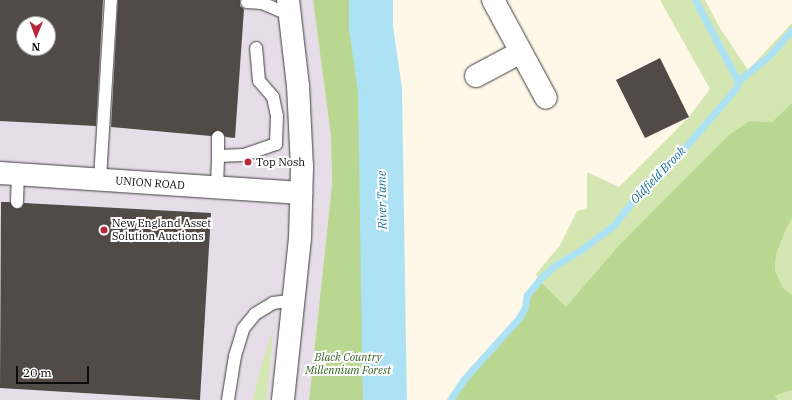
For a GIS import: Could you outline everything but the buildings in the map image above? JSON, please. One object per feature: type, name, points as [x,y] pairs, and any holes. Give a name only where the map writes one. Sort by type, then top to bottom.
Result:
[{"type":"street","points":[[494,0],[546,98]]},
{"type":"street","points":[[283,400],[300,239],[301,193],[298,86],[289,8]]},
{"type":"street","points":[[476,76],[521,52]]},
{"type":"street","name":"UNION ROAD","points":[[9,174],[301,193]]},
{"type":"lane","points":[[100,179],[111,0]]},
{"type":"lane","points":[[247,2],[262,2],[289,8]]},
{"type":"lane","points":[[218,156],[244,154],[276,144],[276,116],[273,97],[259,81],[256,48]]},
{"type":"lane","points":[[217,187],[218,136]]},
{"type":"lane","points":[[9,174],[17,202]]},
{"type":"lane","points":[[228,400],[235,356],[243,329],[255,314],[273,303],[294,300]]},
{"type":"shaded area","points":[[0,0],[313,0],[331,137],[332,184],[309,400],[0,400]]},
{"type":"green space","name":"Black Country Millennium Forest","points":[[313,0],[371,0],[371,27],[380,90],[385,400],[309,400],[332,184],[331,137]]},
{"type":"green space","points":[[660,0],[705,0],[720,28],[748,70],[792,23],[792,103],[772,122],[749,121],[733,132],[619,245],[566,308],[539,280],[536,274],[560,245],[577,211],[587,208],[587,172],[619,187],[689,117],[710,89]]},
{"type":"green space","points":[[792,103],[792,219],[786,229],[776,255],[775,270],[783,288],[792,295],[792,390],[775,396],[778,400],[450,400],[464,379],[519,318],[525,307],[527,295],[539,280],[566,307],[619,245],[730,134],[749,121],[772,122]]},
{"type":"green space","points":[[792,219],[792,295],[783,288],[775,270],[776,255],[786,229]]},
{"type":"green space","points":[[273,330],[267,400],[253,400],[261,366]]},
{"type":"green space","points":[[792,390],[792,400],[778,400],[775,396]]},
{"type":"waterway","name":"River Tame","points":[[371,0],[371,27],[380,90],[385,400]]},
{"type":"waterway","name":"Oldfield Brook","points":[[450,400],[464,379],[519,318],[525,307],[527,295],[539,280],[554,266],[582,249],[614,225],[641,190],[661,175],[736,88],[738,81],[695,0]]},
{"type":"waterway","points":[[738,81],[770,55],[792,30]]},
{"type":"place","name":"Top Nosh","points":[[248,162]]},
{"type":"place","name":"New England Asset Solution Auctions","points":[[104,230]]}]
